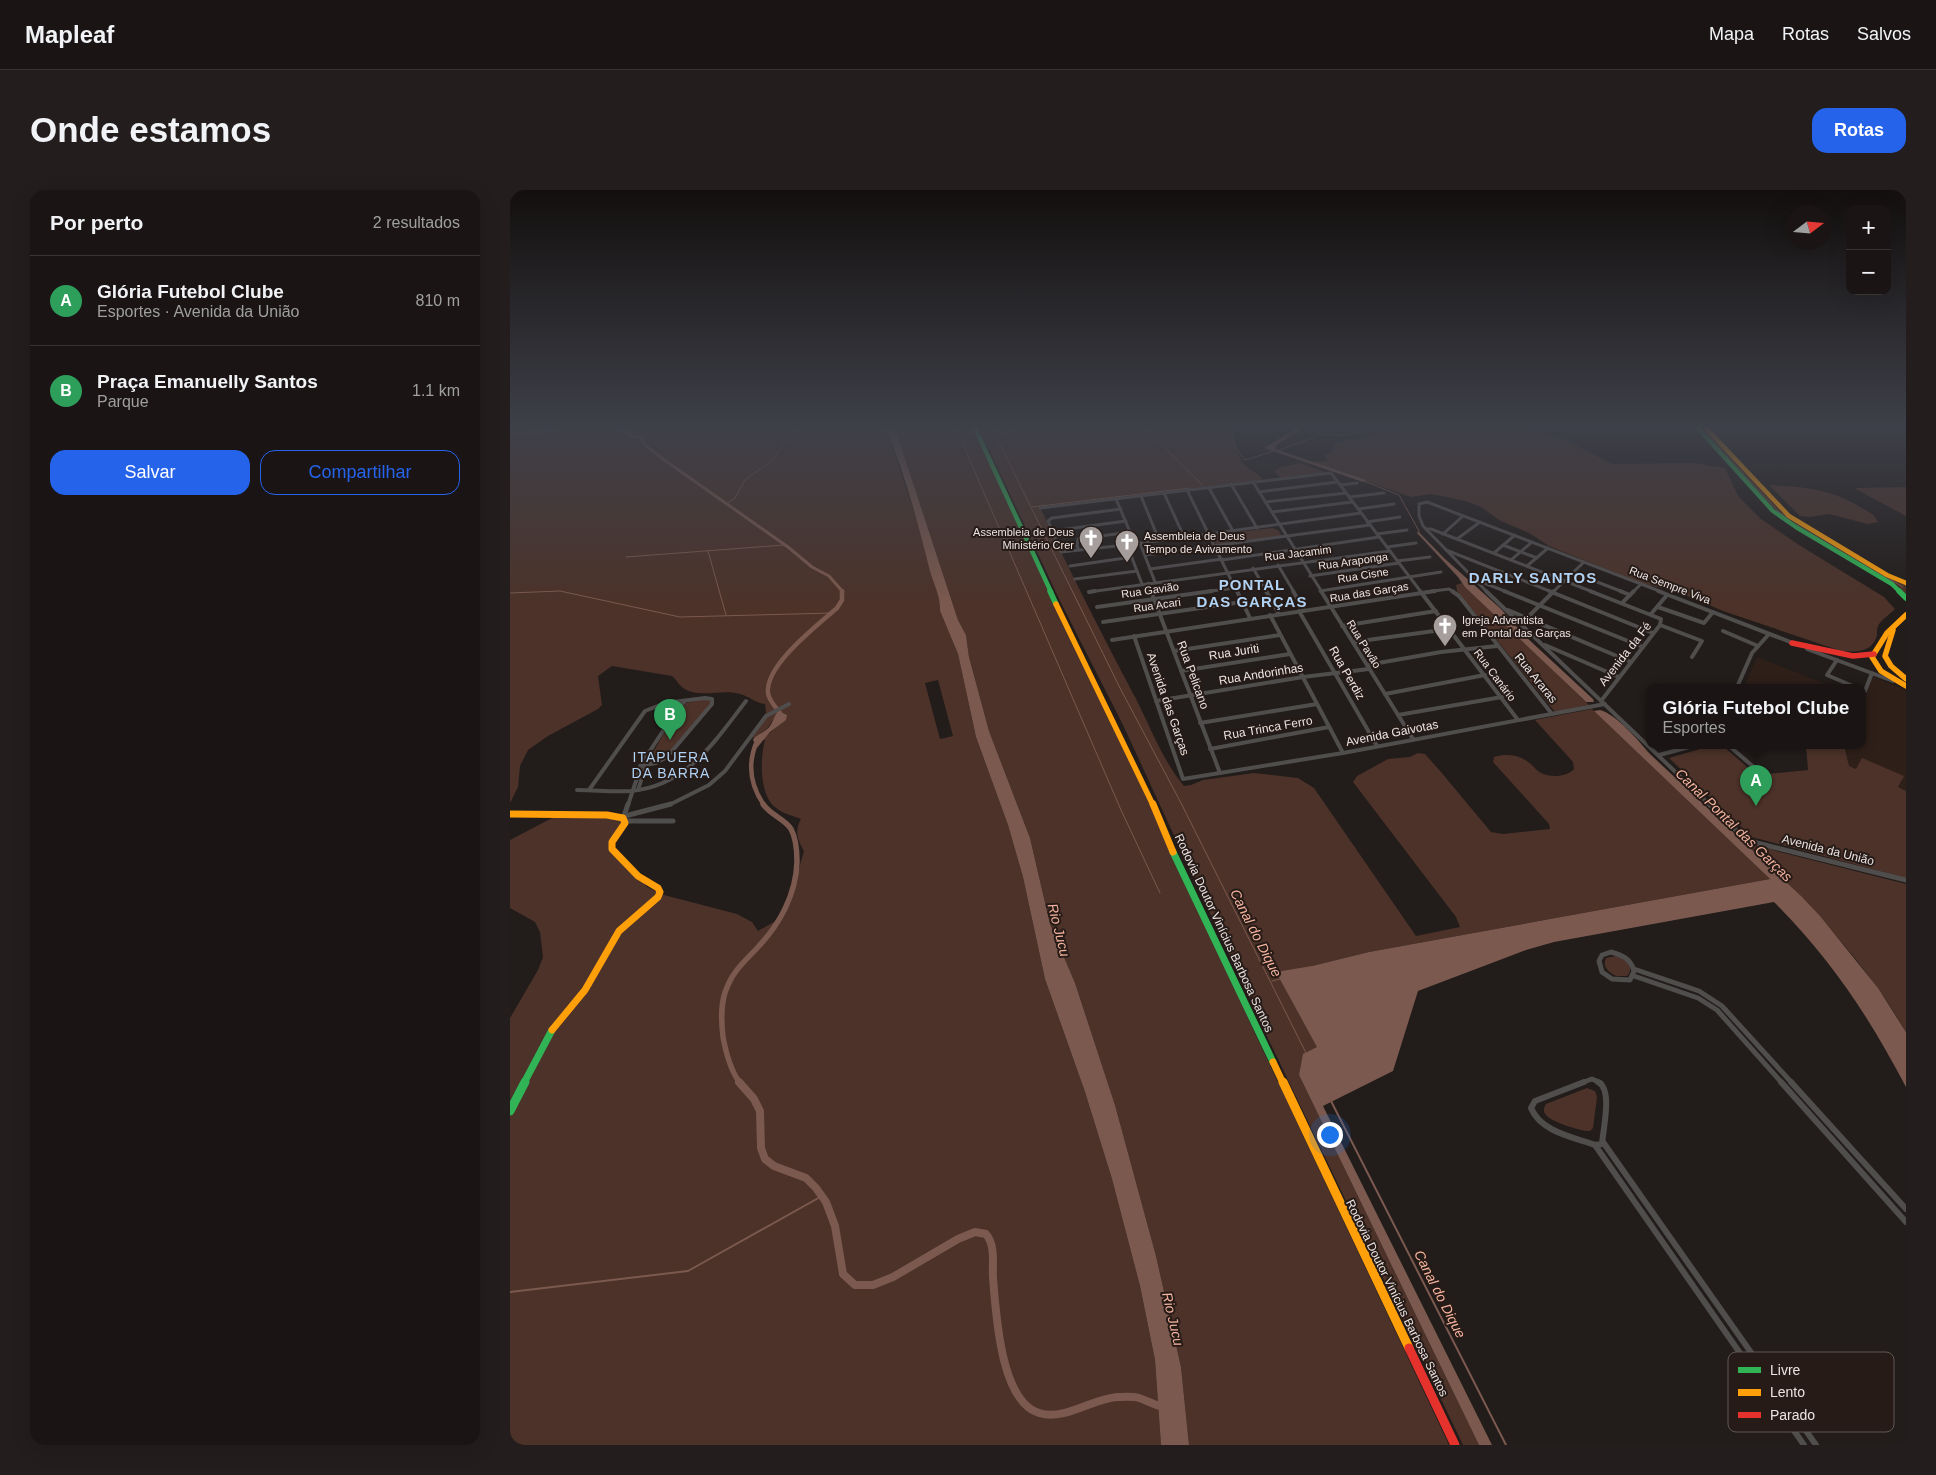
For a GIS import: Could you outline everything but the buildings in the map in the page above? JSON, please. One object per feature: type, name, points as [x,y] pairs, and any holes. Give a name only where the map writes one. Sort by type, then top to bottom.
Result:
[{"type":"main road","name":"Rodovia Doutor Vinícius Barbosa Santos","points":[[1002,487],[1071,636],[1146,788],[1165,836],[1455,1445]]},
{"type":"main road","points":[[1751,487],[1773,511],[1796,527],[1892,584],[1906,598]]},
{"type":"main road","points":[[1760,487],[1789,516],[1887,575],[1906,583]]},
{"type":"main road","points":[[1897,683],[1876,665],[1872,656],[1905,616],[1906,610]]},
{"type":"main road","points":[[1894,627],[1885,656],[1891,666],[1906,679]]},
{"type":"main road","points":[[1792,643],[1805,644],[1854,656],[1874,654]]},
{"type":"main road","name":"Rua Sempre Viva","points":[[1897,683],[1906,686]]},
{"type":"main road","points":[[510,814],[607,815],[624,818],[611,848],[638,876],[658,888],[660,894],[619,931],[585,990],[554,1026],[510,1111]]},
{"type":"street","points":[[1040,508],[1217,487]]},
{"type":"street","points":[[1233,487],[1257,528]]},
{"type":"street","name":"Rua Pavão","points":[[1256,487],[1413,739]]},
{"type":"street","points":[[1259,492],[1313,487]]},
{"type":"street","name":"Rua Canário","points":[[1341,487],[1518,720]]},
{"type":"street","points":[[1209,488],[1233,531]]},
{"type":"street","points":[[1186,490],[1216,545],[1250,618]]},
{"type":"street","points":[[1164,493],[1184,537]]},
{"type":"street","points":[[1265,502],[1346,493]]},
{"type":"street","points":[[1349,497],[1384,493]]},
{"type":"street","points":[[1141,496],[1159,540]]},
{"type":"street","points":[[1116,499],[1131,532],[1145,555],[1155,582]]},
{"type":"street","points":[[1272,512],[1352,502]]},
{"type":"street","name":"Rua Sempre Viva","points":[[1427,502],[1897,683]]},
{"type":"street","name":"Avenida da União","points":[[1427,502],[1419,504],[1419,516],[1426,529],[1444,550],[1602,704],[1646,743]]},
{"type":"street","points":[[1358,509],[1394,504]]},
{"type":"street","points":[[1121,509],[1049,520],[1061,552],[1127,545],[1361,513]]},
{"type":"street","points":[[1443,534],[1463,516]]},
{"type":"street","points":[[1145,555],[1286,537],[1400,517]]},
{"type":"street","points":[[1052,531],[1126,521]]},
{"type":"street","points":[[1457,539],[1480,522]]},
{"type":"street","points":[[1426,529],[1457,539],[1651,614],[1667,595]]},
{"type":"street","points":[[1150,569],[1294,549],[1407,530]]},
{"type":"street","points":[[1080,550],[1077,546],[1078,539],[1131,532]]},
{"type":"street","points":[[1494,553],[1515,535]]},
{"type":"street","points":[[1511,560],[1532,542]]},
{"type":"street","name":"Rua Jacamim","points":[[1090,592],[1388,549],[1416,543]]},
{"type":"street","points":[[1127,545],[1142,584]]},
{"type":"street","points":[[1503,545],[1537,558]]},
{"type":"street","points":[[1527,566],[1548,548]]},
{"type":"street","points":[[1444,550],[1653,633]]},
{"type":"street","points":[[1070,566],[1132,557]]},
{"type":"street","name":"Rua Araponga","points":[[1310,576],[1430,557]]},
{"type":"street","points":[[1527,618],[1584,562]]},
{"type":"street","points":[[1278,565],[1304,610]]},
{"type":"street","points":[[1253,568],[1278,614]]},
{"type":"street","points":[[1075,579],[1137,571]]},
{"type":"street","name":"Rua Cisne","points":[[1320,591],[1441,572]]},
{"type":"street","points":[[1574,573],[1630,594]]},
{"type":"street","points":[[1471,578],[1643,647]]},
{"type":"street","name":"Rua Pelicano","points":[[1148,584],[1220,773]]},
{"type":"street","points":[[1622,603],[1640,584]]},
{"type":"street","name":"Rua Gavião","points":[[1097,607],[1235,588]]},
{"type":"street","name":"Rua Araras","points":[[1422,592],[1446,588],[1459,596],[1552,714]]},
{"type":"street","name":"Rua das Garças","points":[[1112,640],[1422,592]]},
{"type":"street","name":"Rua Acari","points":[[1104,622],[1242,602]]},
{"type":"street","points":[[1658,606],[1704,623],[1713,612]]},
{"type":"street","points":[[1504,609],[1631,662]]},
{"type":"street","name":"Rua Perdiz","points":[[1299,611],[1336,672],[1377,746]]},
{"type":"street","points":[[1342,626],[1436,611]]},
{"type":"street","name":"Avenida da Fé","points":[[1602,704],[1619,678],[1660,625],[1661,619],[1651,614]]},
{"type":"street","points":[[1270,615],[1343,753]]},
{"type":"street","points":[[1660,625],[1702,641],[1692,657]]},
{"type":"street","points":[[1353,642],[1449,629]]},
{"type":"street","points":[[1723,631],[1758,646]]},
{"type":"street","points":[[1738,684],[1752,653],[1769,634]]},
{"type":"street","points":[[1174,651],[1280,635]]},
{"type":"street","name":"Avenida das Garças","points":[[1134,636],[1182,778]]},
{"type":"street","points":[[1541,644],[1619,678]]},
{"type":"street","name":"Rua Andorinhas","points":[[1156,701],[1497,646]]},
{"type":"street","name":"Rua Juriti","points":[[1181,671],[1290,654]]},
{"type":"street","points":[[1837,660],[1827,675],[1847,684]]},
{"type":"street","points":[[1866,688],[1872,673]]},
{"type":"street","points":[[1385,694],[1485,675]]},
{"type":"street","points":[[1398,715],[1502,697]]},
{"type":"street","points":[[589,790],[645,710],[662,704],[686,700],[707,698],[713,702],[667,757],[659,762],[643,765]]},
{"type":"street","points":[[624,818],[632,791],[643,765],[678,708],[686,700]]},
{"type":"street","points":[[576,790],[632,791],[669,782],[690,770],[746,701]]},
{"type":"street","points":[[624,818],[668,806],[709,785],[725,770],[766,716],[789,704]]},
{"type":"street","points":[[1200,723],[1317,704]]},
{"type":"street","name":"Avenida Gaivotas","points":[[1182,778],[1343,753],[1590,708],[1602,704]]},
{"type":"street","name":"Rua Trinca Ferro","points":[[1210,749],[1329,727]]},
{"type":"street","name":"Avenida da União","points":[[1652,749],[1738,832],[1749,840],[1906,880]]},
{"type":"street","points":[[1659,755],[1682,749]]},
{"type":"street","points":[[1733,749],[1756,769]]},
{"type":"street","points":[[638,790],[643,765]]},
{"type":"street","points":[[624,818],[673,821]]},
{"type":"street","points":[[1634,972],[1630,980],[1623,982],[1612,980],[1600,969],[1599,960],[1604,954],[1614,953],[1629,960],[1634,972],[1698,998],[1717,1010],[1906,1222]]},
{"type":"street","points":[[1634,972],[1699,991],[1722,1006],[1906,1210]]},
{"type":"street","points":[[1603,1142],[1600,1145],[1595,1145],[1540,1123],[1532,1114],[1531,1108],[1533,1103],[1586,1080],[1592,1079],[1598,1082],[1607,1093],[1603,1142],[1751,1352]]},
{"type":"street","points":[[1595,1145],[1739,1352]]},
{"type":"street","points":[[1795,1432],[1804,1445]]},
{"type":"street","points":[[1807,1432],[1816,1445]]},
{"type":"shaded area","points":[[510,487],[906,487],[920,529],[941,606],[940,611],[958,654],[976,737],[1008,825],[1023,877],[1045,979],[1085,1092],[1112,1179],[1140,1286],[1155,1360],[1161,1445],[510,1445],[510,1018],[538,970],[543,957],[540,932],[535,922],[510,908],[510,840],[556,816],[618,818],[623,823],[611,842],[647,887],[664,895],[737,914],[752,922],[758,931],[782,917],[789,903],[804,851],[798,836],[801,819],[781,811],[770,802],[766,795],[762,776],[762,757],[765,740],[763,739],[787,715],[779,711],[767,729],[756,737],[748,738],[766,713],[765,704],[733,693],[695,693],[688,691],[672,676],[612,666],[598,676],[602,705],[548,736],[528,750],[520,766],[518,787],[510,803]],"holes":[[[938,680],[953,736],[940,739],[925,683]]]},
{"type":"shaded area","name":"Rio Jucu","points":[[907,487],[914,487],[958,620],[966,635],[969,657],[989,731],[1030,838],[1050,924],[1075,983],[1115,1105],[1156,1256],[1181,1367],[1189,1445],[1161,1445],[1155,1360],[1140,1286],[1112,1179],[1085,1092],[1045,979],[1023,877],[1008,825],[976,737],[958,654],[940,611],[938,596]]},
{"type":"shaded area","points":[[914,487],[1002,487],[1116,727],[1254,1031],[1449,1445],[1189,1445],[1181,1367],[1156,1256],[1115,1105],[1075,983],[1050,924],[1030,838],[989,731],[969,657],[966,635],[958,620]]},
{"type":"shaded area","points":[[1006,487],[1208,487],[1040,507],[1158,744],[1184,786],[1203,780],[1254,773],[1298,778],[1314,788],[1416,936],[1460,927],[1456,917],[1353,782],[1357,776],[1388,759],[1410,757],[1418,753],[1425,754],[1491,832],[1503,834],[1550,829],[1549,824],[1493,762],[1494,757],[1509,755],[1519,757],[1549,776],[1567,774],[1574,769],[1573,762],[1535,720],[1592,709],[1770,879],[1369,952],[1312,966],[1317,1047],[1299,1075],[1479,1445],[1463,1445],[1263,1028],[1123,725],[1060,601]]},
{"type":"shaded area","points":[[1381,487],[1734,487],[1738,496],[1761,519],[1799,545],[1884,597],[1895,609],[1879,624],[1874,643],[1861,651],[1841,651],[1723,611],[1678,592],[1644,584],[1576,557],[1549,546],[1529,533],[1499,520],[1481,507],[1466,501],[1431,494],[1411,497]]},
{"type":"shaded area","points":[[1754,487],[1758,487],[1782,512],[1792,519],[1906,584],[1906,594],[1893,583],[1801,529],[1777,512]]},
{"type":"shaded area","points":[[1771,487],[1805,488],[1838,496],[1870,513],[1878,522],[1868,524],[1829,514],[1809,517],[1800,516]]},
{"type":"shaded area","points":[[1906,487],[1906,516],[1854,488]]},
{"type":"shaded area","points":[[1272,528],[1278,530],[1282,536],[1216,544],[1212,535]]},
{"type":"shaded area","points":[[1418,531],[1444,558],[1501,609],[1525,636],[1594,702],[1586,702],[1465,587],[1417,533]]},
{"type":"shaded area","points":[[1462,583],[1589,705],[1555,712],[1457,591],[1456,585]]},
{"type":"shaded area","points":[[1757,657],[1826,684],[1745,684]]},
{"type":"shaded area","points":[[1873,677],[1906,690],[1906,791],[1849,766],[1845,749],[1866,749],[1866,690]]},
{"type":"shaded area","points":[[705,699],[711,701],[711,703],[665,757],[652,762],[648,761],[670,723],[686,703]]},
{"type":"shaded area","points":[[1600,710],[1613,717],[1627,729],[1650,754],[1820,916],[1878,988],[1906,1032],[1906,1087],[1878,1036],[1848,990],[1814,946],[1774,902],[1554,942],[1526,950],[1418,991],[1393,1071],[1323,1106],[1492,1445],[1479,1445],[1299,1075],[1303,1054],[1317,1047],[1276,972],[1312,966],[1369,952],[1770,879],[1594,711]]},
{"type":"shaded area","points":[[779,711],[787,715],[786,720],[770,732],[756,749],[753,739],[768,728]]},
{"type":"shaded area","points":[[1700,749],[1727,749],[1756,775],[1808,770],[1806,749],[1845,749],[1849,766],[1856,769],[1862,758],[1904,776],[1898,787],[1906,791],[1906,878],[1752,837],[1669,758]]},
{"type":"shaded area","points":[[1747,841],[1776,851],[1906,884],[1906,1032],[1871,979],[1852,955],[1811,908],[1744,842]]},
{"type":"shaded area","points":[[1616,956],[1630,966],[1627,976],[1616,976],[1606,968],[1606,958]]},
{"type":"shaded area","points":[[1587,1088],[1595,1091],[1597,1097],[1593,1128],[1590,1131],[1561,1124],[1545,1113],[1544,1108],[1546,1104]]},
{"type":"waterway","points":[[702,487],[788,547],[812,567],[829,576],[843,592]]},
{"type":"waterway","points":[[726,504],[735,498],[741,487]]},
{"type":"waterway","points":[[981,487],[1121,810],[1160,893]]},
{"type":"waterway","name":"Canal do Dique","points":[[1021,487],[1120,688],[1181,803],[1306,1053]]},
{"type":"waterway","name":"Canal Pontal das Garças","points":[[1378,487],[1399,495],[1419,531]]},
{"type":"waterway","points":[[1755,487],[1779,512],[1903,587]]},
{"type":"waterway","points":[[1032,507],[1190,488]]},
{"type":"waterway","name":"Canal Pontal das Garças","points":[[1422,537],[1433,549]]},
{"type":"waterway","points":[[626,557],[784,545]]},
{"type":"waterway","points":[[708,551],[726,615]]},
{"type":"waterway","points":[[510,593],[560,591],[680,617],[832,613]]},
{"type":"waterway","points":[[780,713],[771,701],[768,693],[769,682],[775,670],[794,646],[837,608],[842,600],[842,591]]},
{"type":"waterway","points":[[757,741],[751,766],[753,782],[764,805]]},
{"type":"waterway","points":[[740,1083],[731,1067],[723,1037],[722,1004],[725,991],[734,974],[766,938],[780,918],[794,886],[797,862],[795,841],[791,829],[763,804]]},
{"type":"waterway","points":[[1272,981],[1280,979]]},
{"type":"waterway","points":[[739,1082],[754,1099],[760,1111],[761,1148],[765,1159],[774,1166],[806,1178],[826,1202],[835,1226],[843,1274],[855,1285],[873,1285],[893,1277],[958,1239],[975,1232],[986,1234],[991,1244],[993,1255],[996,1312],[1002,1354],[1016,1392],[1026,1405],[1039,1413],[1049,1415],[1068,1412],[1098,1401],[1117,1397],[1139,1398],[1164,1407]]},
{"type":"waterway","name":"Canal do Dique","points":[[1331,1101],[1506,1445]]},
{"type":"waterway","points":[[510,1292],[688,1271],[822,1196]]},
{"type":"traffic: fast","points":[[1002,487],[1056,604]]},
{"type":"traffic: fast","points":[[1751,487],[1773,511],[1796,527],[1892,584],[1906,598]]},
{"type":"traffic: fast","points":[[1173,852],[1273,1062]]},
{"type":"traffic: fast","points":[[510,1111],[552,1030]]},
{"type":"traffic: slow","points":[[1761,487],[1789,516],[1887,575],[1906,583]]},
{"type":"traffic: slow","points":[[1056,604],[1146,788],[1173,852]]},
{"type":"traffic: slow","points":[[1906,615],[1887,633],[1872,657],[1881,671],[1906,686]]},
{"type":"traffic: slow","points":[[1893,630],[1885,656],[1891,666],[1906,679]]},
{"type":"traffic: slow","points":[[510,814],[607,815],[623,818],[625,823],[612,842],[612,849],[638,876],[658,888],[660,892],[658,897],[619,931],[585,990],[552,1030]]},
{"type":"traffic: slow","points":[[1273,1062],[1409,1348]]},
{"type":"traffic: jam","points":[[1792,643],[1853,656],[1874,654]]},
{"type":"traffic: jam","points":[[1409,1348],[1455,1445]]},
{"type":"place","name":"Assembleia de Deus Ministério Crer","points":[[1091,559]]},
{"type":"place","name":"Assembleia de Deus Tempo de Avivamento","points":[[1127,563]]},
{"type":"place","name":"Igreja Adventista em Pontal das Garças","points":[[1445,647]]},
{"type":"place","name":"Praça Emanuelly Santos","points":[[670,740]]},
{"type":"place","name":"Glória Futebol Clube","points":[[1756,806]]},
{"type":"district","name":"DARLY SANTOS","points":[[1533,577]]},
{"type":"district","name":"PONTAL DAS GARÇAS","points":[[1252,592]]},
{"type":"district","name":"ITAPUERA DA BARRA","points":[[671,766]]}]
